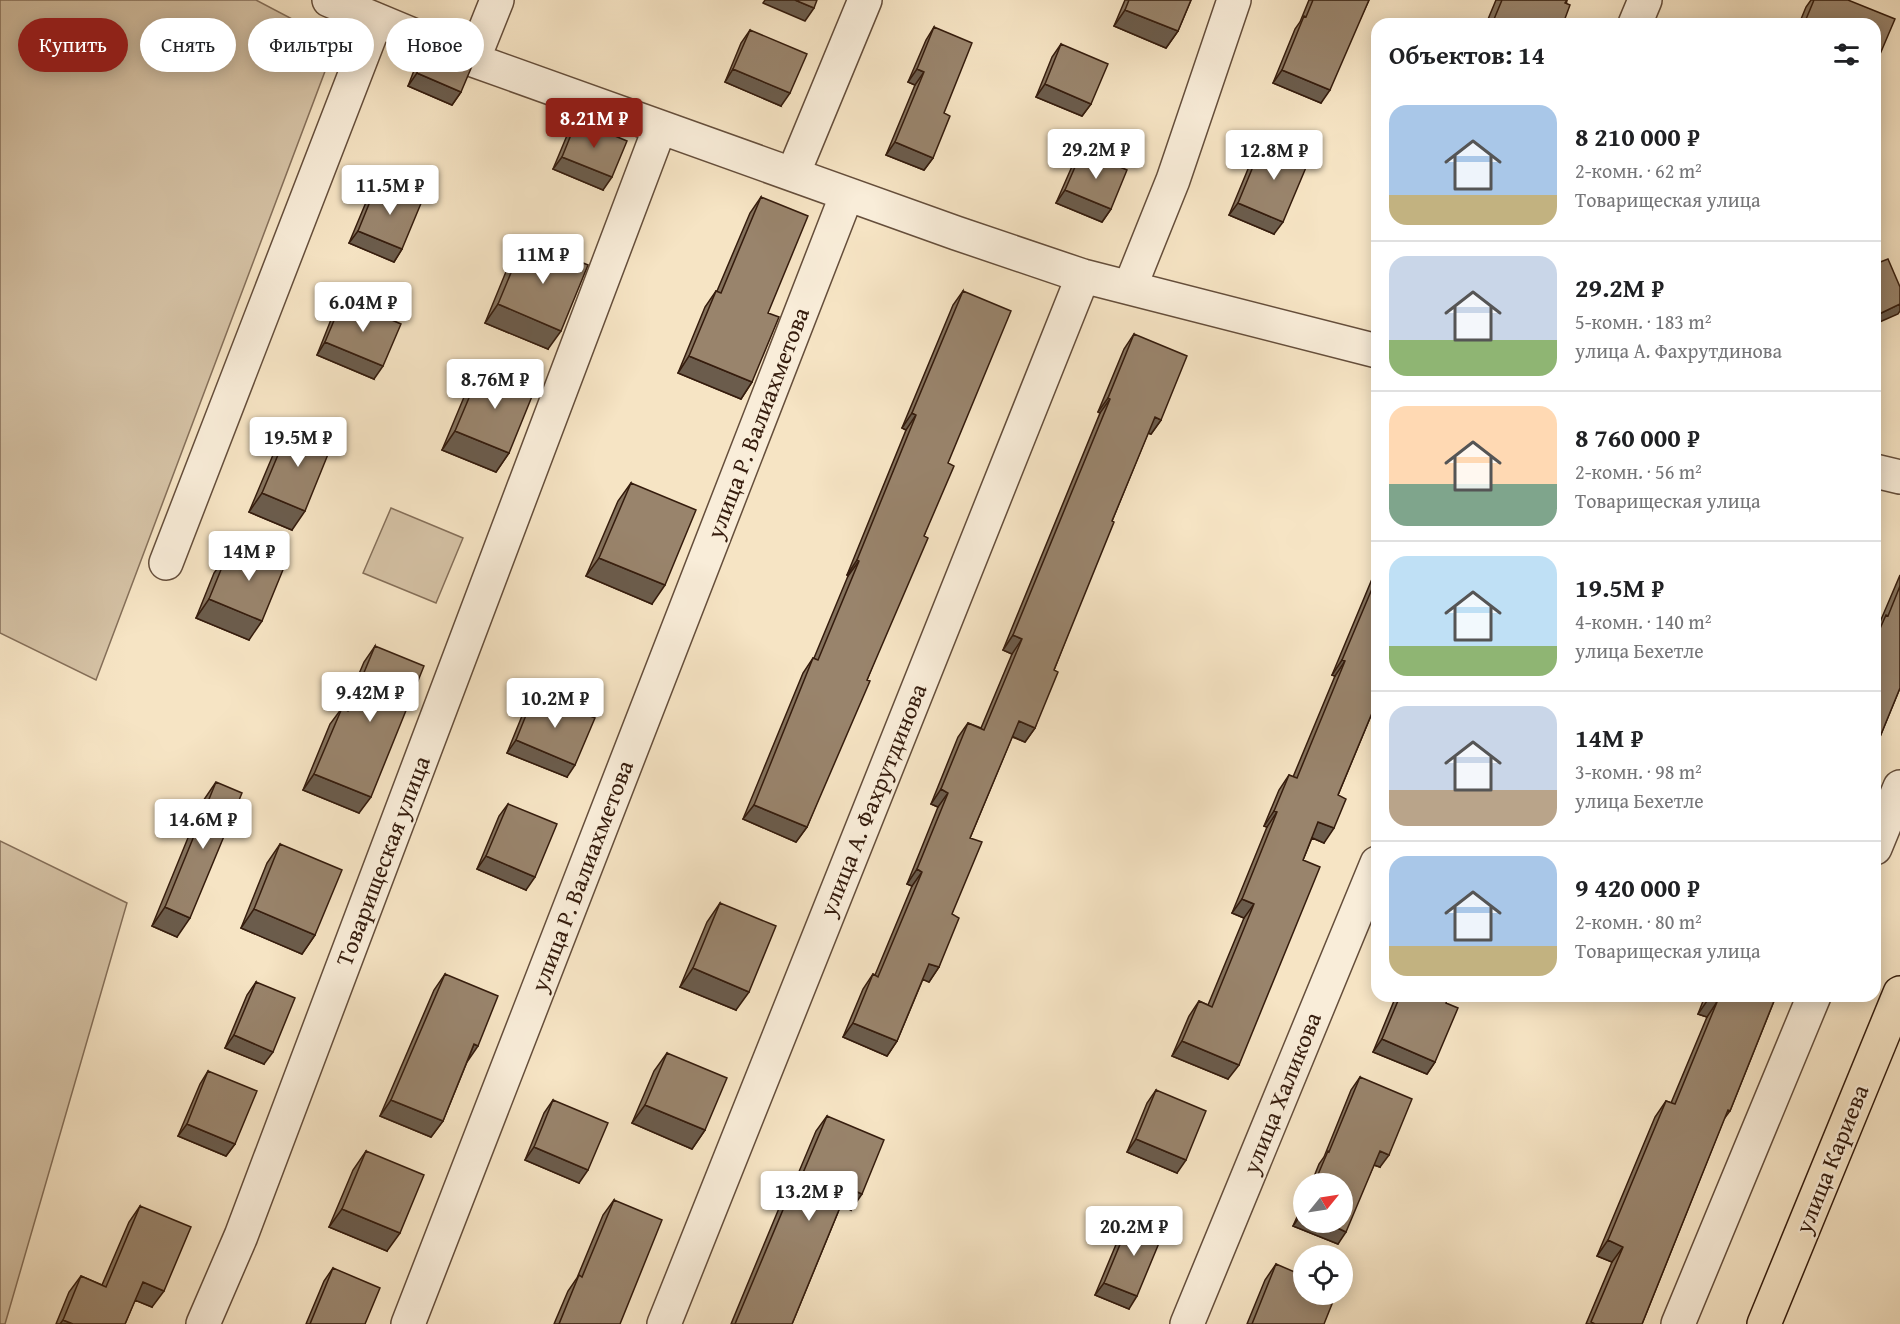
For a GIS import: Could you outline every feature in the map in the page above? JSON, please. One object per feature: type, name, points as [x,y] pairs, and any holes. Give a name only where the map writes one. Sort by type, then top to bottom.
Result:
[{"type":"main road","name":"улица Кариева","points":[[1764,1324],[1900,993]]},
{"type":"street","points":[[329,0],[386,24]]},
{"type":"street","points":[[484,32],[497,0]]},
{"type":"street","points":[[793,174],[865,0]]},
{"type":"street","points":[[1130,287],[1173,180],[1234,0]]},
{"type":"street","points":[[1638,18],[1645,0]]},
{"type":"street","points":[[166,563],[376,20]]},
{"type":"street","points":[[484,64],[1083,276],[1371,349]]},
{"type":"street","name":"Товарищеская улица","points":[[203,1324],[241,1236],[660,127]]},
{"type":"street","name":"улица Р. Валиахметова","points":[[408,1324],[847,194]]},
{"type":"street","name":"улица А. Фахрутдинова","points":[[664,1324],[1083,276]]},
{"type":"street","points":[[1881,833],[1900,787]]},
{"type":"street","name":"улица Халикова","points":[[1187,1324],[1371,878]]},
{"type":"street","points":[[1678,1324],[1812,1002]]},
{"type":"shaded area","points":[[0,0],[256,0],[290,18],[248,18],[248,72],[325,72],[96,680],[0,633]]},
{"type":"shaded area","points":[[391,508],[463,538],[436,603],[363,573]]},
{"type":"shaded area","points":[[0,841],[127,903],[5,1324],[0,1324]]},
{"type":"building","points":[[795,0],[817,0],[814,8]]},
{"type":"building","points":[[1129,0],[1191,0],[1178,31],[1125,10]]},
{"type":"building","points":[[1313,0],[1369,0],[1330,90],[1282,70]]},
{"type":"building","points":[[1502,0],[1567,0],[1565,3],[1570,5],[1565,18],[1494,18]]},
{"type":"building","points":[[1814,0],[1848,0],[1895,19],[1881,52],[1881,18],[1806,18]]},
{"type":"building","points":[[934,27],[972,43],[944,113],[950,116],[933,158],[895,142],[924,72],[917,69]]},
{"type":"building","points":[[750,30],[807,54],[790,93],[733,69]]},
{"type":"building","points":[[1061,44],[1108,64],[1091,104],[1045,84]]},
{"type":"building","points":[[417,72],[469,72],[461,92]]},
{"type":"building","points":[[577,120],[627,141],[612,177],[562,157]]},
{"type":"building","points":[[1264,140],[1310,158],[1283,222],[1238,203]]},
{"type":"building","points":[[1082,151],[1127,170],[1111,209],[1065,190]]},
{"type":"building","points":[[378,182],[422,201],[402,249],[358,231]]},
{"type":"building","points":[[761,197],[808,216],[768,313],[779,317],[752,382],[689,356],[716,291],[721,293]]},
{"type":"building","points":[[525,239],[588,265],[561,331],[498,304]]},
{"type":"building","points":[[1888,259],[1900,287],[1900,304],[1881,313],[1881,262]]},
{"type":"building","points":[[963,291],[1011,311],[948,463],[954,466],[924,536],[928,538],[807,827],[754,805],[813,658],[818,660],[859,561],[857,560],[916,415],[912,413]]},
{"type":"building","points":[[343,299],[401,324],[383,366],[325,342]]},
{"type":"building","points":[[1134,334],[1187,356],[1161,420],[1155,417],[1112,521],[1114,522],[1054,670],[1058,672],[1035,728],[1019,721],[970,838],[982,842],[952,914],[959,918],[939,967],[929,964],[897,1041],[853,1023],[873,974],[878,977],[922,872],[917,869],[948,793],[941,789],[968,723],[984,730],[1022,639],[1013,635],[1110,399],[1108,398]]},
{"type":"building","points":[[482,367],[535,389],[509,453],[455,431]]},
{"type":"building","points":[[291,424],[333,442],[305,511],[262,493]]},
{"type":"building","points":[[631,483],[696,510],[665,585],[599,558]]},
{"type":"building","points":[[251,545],[287,560],[262,621],[209,599],[227,555],[245,562]]},
{"type":"building","points":[[1900,586],[1900,688],[1881,734],[1881,626],[1886,615],[1888,616]]},
{"type":"building","points":[[1371,591],[1371,715],[1338,795],[1346,799],[1334,828],[1318,822],[1303,860],[1320,867],[1239,1065],[1182,1041],[1199,1001],[1212,1007],[1254,904],[1242,899],[1277,812],[1274,811],[1289,775],[1297,778],[1345,661],[1342,660]]},
{"type":"building","points":[[375,646],[424,666],[371,797],[314,774],[342,708],[348,711]]},
{"type":"building","points":[[535,693],[595,718],[575,765],[516,740]]},
{"type":"building","points":[[216,782],[242,793],[190,918],[165,907]]},
{"type":"building","points":[[508,804],[557,824],[535,877],[486,856]]},
{"type":"building","points":[[280,844],[342,870],[315,935],[254,909]]},
{"type":"building","points":[[720,903],[776,926],[749,992],[693,968]]},
{"type":"building","points":[[445,974],[498,996],[478,1046],[474,1044],[443,1121],[391,1100]]},
{"type":"building","points":[[256,982],[295,998],[273,1052],[234,1035]]},
{"type":"building","points":[[1397,1002],[1446,1002],[1458,1008],[1435,1062],[1382,1039]]},
{"type":"building","points":[[1717,1002],[1774,1002],[1642,1324],[1595,1324],[1591,1322],[1623,1247],[1608,1240],[1666,1101],[1675,1104]]},
{"type":"building","points":[[667,1053],[727,1078],[705,1130],[645,1105]]},
{"type":"building","points":[[208,1071],[257,1091],[235,1144],[187,1124]]},
{"type":"building","points":[[1360,1077],[1412,1099],[1389,1155],[1380,1151],[1353,1215],[1353,1173],[1319,1173]]},
{"type":"building","points":[[1156,1090],[1206,1111],[1186,1160],[1136,1139]]},
{"type":"building","points":[[553,1100],[608,1123],[588,1170],[534,1147]]},
{"type":"building","points":[[827,1116],[884,1140],[862,1194],[848,1188],[792,1324],[735,1324],[793,1186],[797,1187]]},
{"type":"building","points":[[366,1151],[424,1175],[400,1233],[342,1209]]},
{"type":"building","points":[[614,1200],[662,1220],[620,1324],[559,1324],[579,1275],[582,1277]]},
{"type":"building","points":[[140,1206],[191,1227],[164,1291],[143,1282],[125,1324],[73,1324],[63,1320],[81,1276],[106,1287]]},
{"type":"building","points":[[1131,1218],[1164,1231],[1137,1296],[1104,1283]]},
{"type":"building","points":[[1276,1264],[1293,1271],[1293,1305],[1332,1305],[1324,1324],[1252,1324]]},
{"type":"building","points":[[333,1268],[380,1288],[365,1324],[310,1324]]}]
